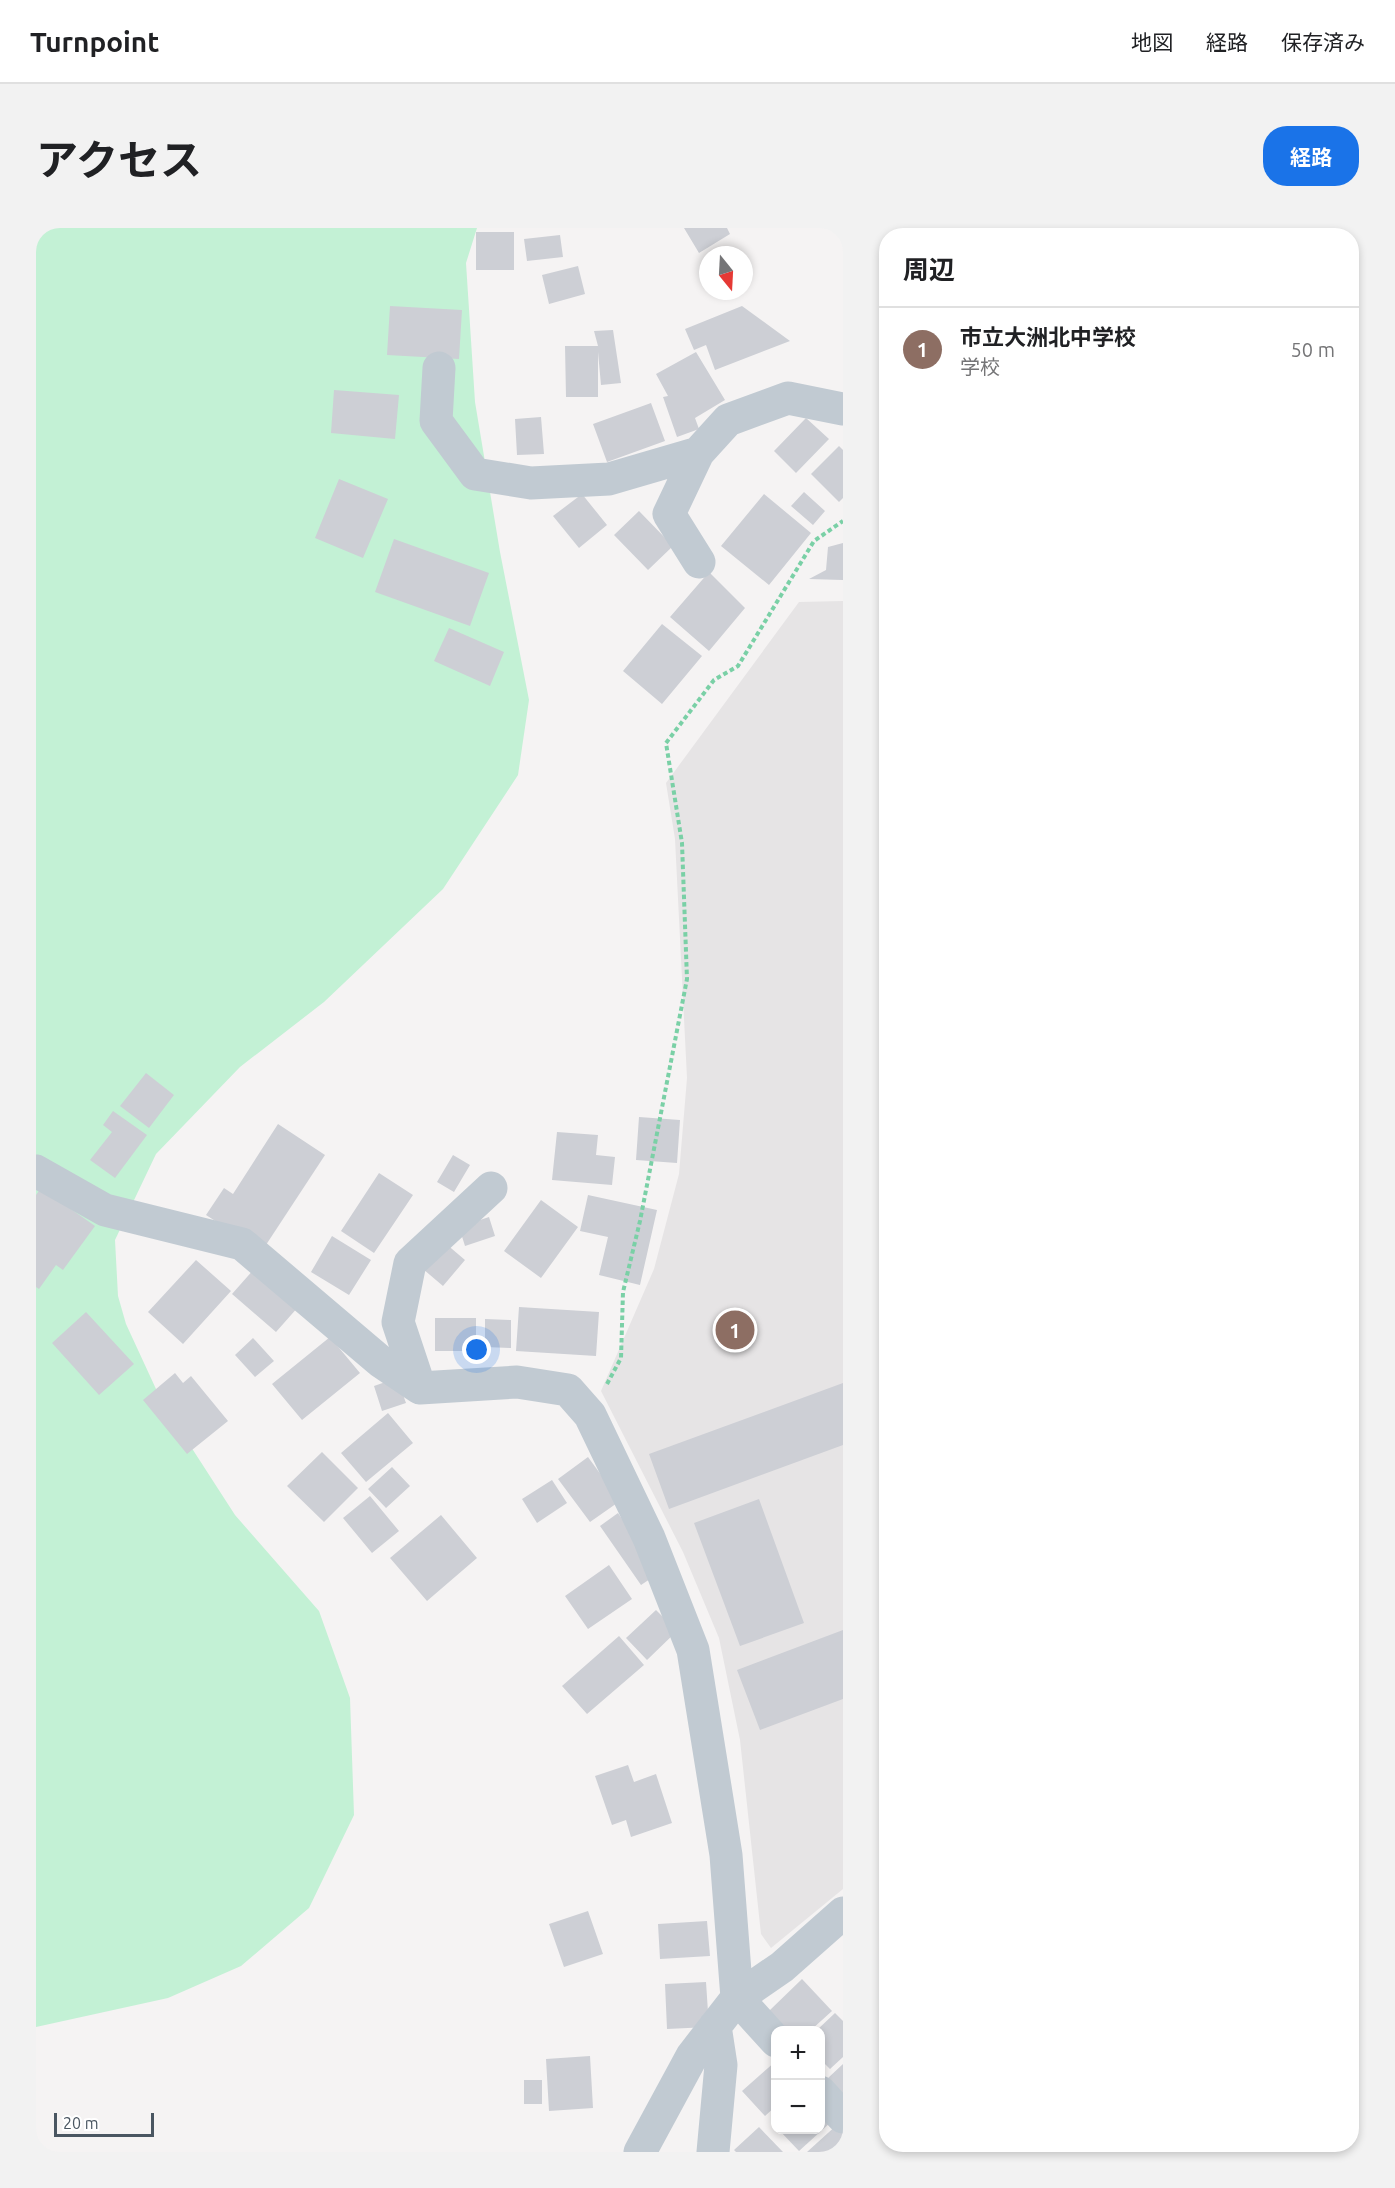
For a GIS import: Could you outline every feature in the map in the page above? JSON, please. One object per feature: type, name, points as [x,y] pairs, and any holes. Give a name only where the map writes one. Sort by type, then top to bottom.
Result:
[{"type":"street","points":[[439,368],[436,421],[475,474],[531,483],[609,479],[698,453]]},
{"type":"street","points":[[699,562],[669,514],[698,453],[728,420],[788,398],[843,408]]},
{"type":"street","points":[[36,1171],[105,1210],[242,1244],[380,1361],[420,1388],[517,1382],[568,1390],[590,1415],[649,1538],[693,1650],[726,1854],[737,1998],[771,2035]]},
{"type":"street","points":[[420,1388],[398,1322],[410,1263],[491,1188]]},
{"type":"street","points":[[640,2152],[692,2056],[737,1998],[782,1967],[843,1913]]},
{"type":"street","points":[[713,2152],[721,2065],[715,2026]]},
{"type":"street","points":[[825,2097],[843,2117]]},
{"type":"path","points":[[590,1415],[621,1359],[623,1292],[640,1221],[687,979],[682,843],[666,743],[714,680],[738,666],[814,541],[843,521]]},
{"type":"shaded area","points":[[843,601],[843,1889],[771,1948],[761,1934],[740,1740],[719,1638],[683,1552],[601,1391],[654,1269],[679,1174],[687,1078],[675,839],[666,783],[799,602]]},
{"type":"green space","points":[[36,228],[477,228],[466,263],[475,402],[500,552],[529,700],[518,775],[443,889],[324,1002],[240,1067],[156,1154],[115,1240],[118,1296],[126,1324],[162,1402],[235,1515],[319,1611],[350,1698],[354,1815],[309,1908],[241,1966],[168,1998],[36,2027]]},
{"type":"building","points":[[684,228],[727,228],[730,234],[710,246],[699,246],[699,253]]},
{"type":"building","points":[[476,232],[514,232],[514,270],[476,270]]},
{"type":"building","points":[[560,235],[563,257],[527,261],[524,239]]},
{"type":"building","points":[[578,266],[585,294],[549,304],[542,275]]},
{"type":"building","points":[[390,306],[462,310],[459,359],[387,355]]},
{"type":"building","points":[[742,306],[790,341],[715,370],[706,345],[694,350],[685,329]]},
{"type":"building","points":[[613,330],[621,383],[601,385],[598,352],[598,397],[566,397],[565,346],[598,346],[594,331]]},
{"type":"building","points":[[696,352],[725,400],[695,418],[699,429],[677,437],[663,397],[668,396],[656,374]]},
{"type":"building","points":[[334,390],[399,395],[395,439],[331,433]]},
{"type":"building","points":[[651,403],[665,441],[607,462],[593,424]]},
{"type":"building","points":[[541,417],[544,454],[517,455],[515,419]]},
{"type":"building","points":[[806,418],[829,439],[796,473],[774,451]]},
{"type":"building","points":[[839,446],[843,450],[843,498],[839,502],[811,474]]},
{"type":"building","points":[[339,479],[388,499],[363,558],[315,538]]},
{"type":"building","points":[[804,492],[825,511],[813,525],[791,506]]},
{"type":"building","points":[[582,494],[607,525],[579,548],[553,516]]},
{"type":"building","points":[[764,494],[811,533],[769,585],[721,546]]},
{"type":"building","points":[[639,511],[673,546],[648,570],[614,535]]},
{"type":"building","points":[[394,539],[489,573],[470,626],[375,592]]},
{"type":"building","points":[[843,543],[843,580],[809,579],[826,570],[828,547]]},
{"type":"building","points":[[709,572],[745,608],[709,651],[670,617]]},
{"type":"building","points":[[662,624],[702,656],[662,704],[623,671]]},
{"type":"building","points":[[449,628],[504,652],[490,686],[434,661]]},
{"type":"building","points":[[146,1073],[174,1095],[149,1128],[120,1106]]},
{"type":"building","points":[[113,1111],[147,1135],[115,1178],[90,1160],[112,1132],[103,1125]]},
{"type":"building","points":[[639,1117],[680,1120],[677,1163],[636,1160]]},
{"type":"building","points":[[278,1124],[325,1155],[262,1251],[206,1215],[224,1188],[233,1194]]},
{"type":"building","points":[[557,1132],[598,1135],[596,1155],[615,1157],[612,1185],[552,1180]]},
{"type":"building","points":[[453,1155],[470,1165],[454,1192],[437,1182]]},
{"type":"building","points":[[379,1173],[413,1195],[374,1253],[341,1231]]},
{"type":"building","points":[[41,1188],[95,1226],[63,1270],[56,1265],[39,1289],[36,1287],[36,1195]]},
{"type":"building","points":[[588,1195],[657,1210],[640,1285],[599,1275],[608,1237],[580,1231]]},
{"type":"building","points":[[541,1200],[578,1227],[541,1278],[504,1251]]},
{"type":"building","points":[[489,1217],[495,1236],[465,1246],[459,1227]]},
{"type":"building","points":[[332,1236],[371,1260],[349,1295],[311,1272]]},
{"type":"building","points":[[445,1243],[465,1260],[443,1286],[423,1269]]},
{"type":"building","points":[[196,1260],[231,1291],[183,1344],[148,1312]]},
{"type":"building","points":[[255,1268],[299,1306],[276,1332],[232,1294]]},
{"type":"building","points":[[519,1307],[599,1312],[596,1356],[516,1351]]},
{"type":"building","points":[[86,1312],[134,1364],[99,1395],[52,1343]]},
{"type":"building","points":[[435,1318],[476,1318],[476,1351],[435,1351]]},
{"type":"building","points":[[485,1319],[511,1320],[511,1348],[485,1347]]},
{"type":"building","points":[[330,1337],[360,1373],[302,1420],[272,1384]]},
{"type":"building","points":[[253,1338],[274,1361],[255,1377],[235,1355]]},
{"type":"building","points":[[175,1373],[183,1383],[191,1376],[228,1421],[187,1454],[143,1400]]},
{"type":"building","points":[[397,1378],[406,1403],[382,1411],[374,1386]]},
{"type":"building","points":[[843,1383],[843,1445],[669,1509],[649,1454]]},
{"type":"building","points":[[388,1413],[413,1443],[366,1482],[341,1453]]},
{"type":"building","points":[[322,1452],[358,1488],[324,1522],[287,1486]]},
{"type":"building","points":[[588,1457],[620,1501],[590,1522],[558,1479]]},
{"type":"building","points":[[392,1467],[410,1486],[386,1508],[368,1489]]},
{"type":"building","points":[[552,1480],[567,1503],[537,1523],[522,1499]]},
{"type":"building","points":[[370,1496],[399,1531],[372,1553],[343,1518]]},
{"type":"building","points":[[759,1499],[804,1623],[740,1646],[694,1523]]},
{"type":"building","points":[[618,1513],[659,1573],[641,1585],[600,1526]]},
{"type":"building","points":[[441,1515],[477,1558],[427,1601],[390,1558]]},
{"type":"building","points":[[609,1565],[632,1599],[588,1629],[565,1596]]},
{"type":"building","points":[[656,1610],[677,1631],[647,1660],[626,1638]]},
{"type":"building","points":[[843,1630],[843,1699],[760,1730],[737,1670]]},
{"type":"building","points":[[619,1636],[644,1665],[587,1714],[562,1686]]},
{"type":"building","points":[[628,1765],[634,1782],[656,1774],[672,1823],[631,1837],[626,1820],[612,1825],[595,1776]]},
{"type":"building","points":[[588,1911],[603,1954],[564,1967],[549,1924]]},
{"type":"building","points":[[707,1921],[710,1956],[660,1959],[658,1924]]},
{"type":"building","points":[[802,1979],[832,2011],[815,2026],[784,2026],[769,2011]]},
{"type":"building","points":[[706,1982],[709,2027],[667,2029],[665,1984]]},
{"type":"building","points":[[835,2013],[843,2021],[843,2057],[830,2069],[825,2064],[825,2026],[821,2026]]},
{"type":"building","points":[[590,2056],[593,2108],[549,2111],[546,2059]]},
{"type":"building","points":[[843,2064],[843,2094],[828,2078]]},
{"type":"building","points":[[771,2065],[771,2111],[765,2116],[742,2091]]},
{"type":"building","points":[[524,2080],[542,2080],[542,2104],[524,2104]]},
{"type":"building","points":[[825,2116],[831,2122],[825,2127]]},
{"type":"building","points":[[839,2123],[843,2127],[843,2152],[807,2152]]},
{"type":"building","points":[[759,2127],[783,2152],[736,2152],[734,2150]]},
{"type":"building","points":[[783,2134],[818,2134],[799,2151]]},
{"type":"place","name":"市立大洲北中学校","points":[[735,1330]]}]
